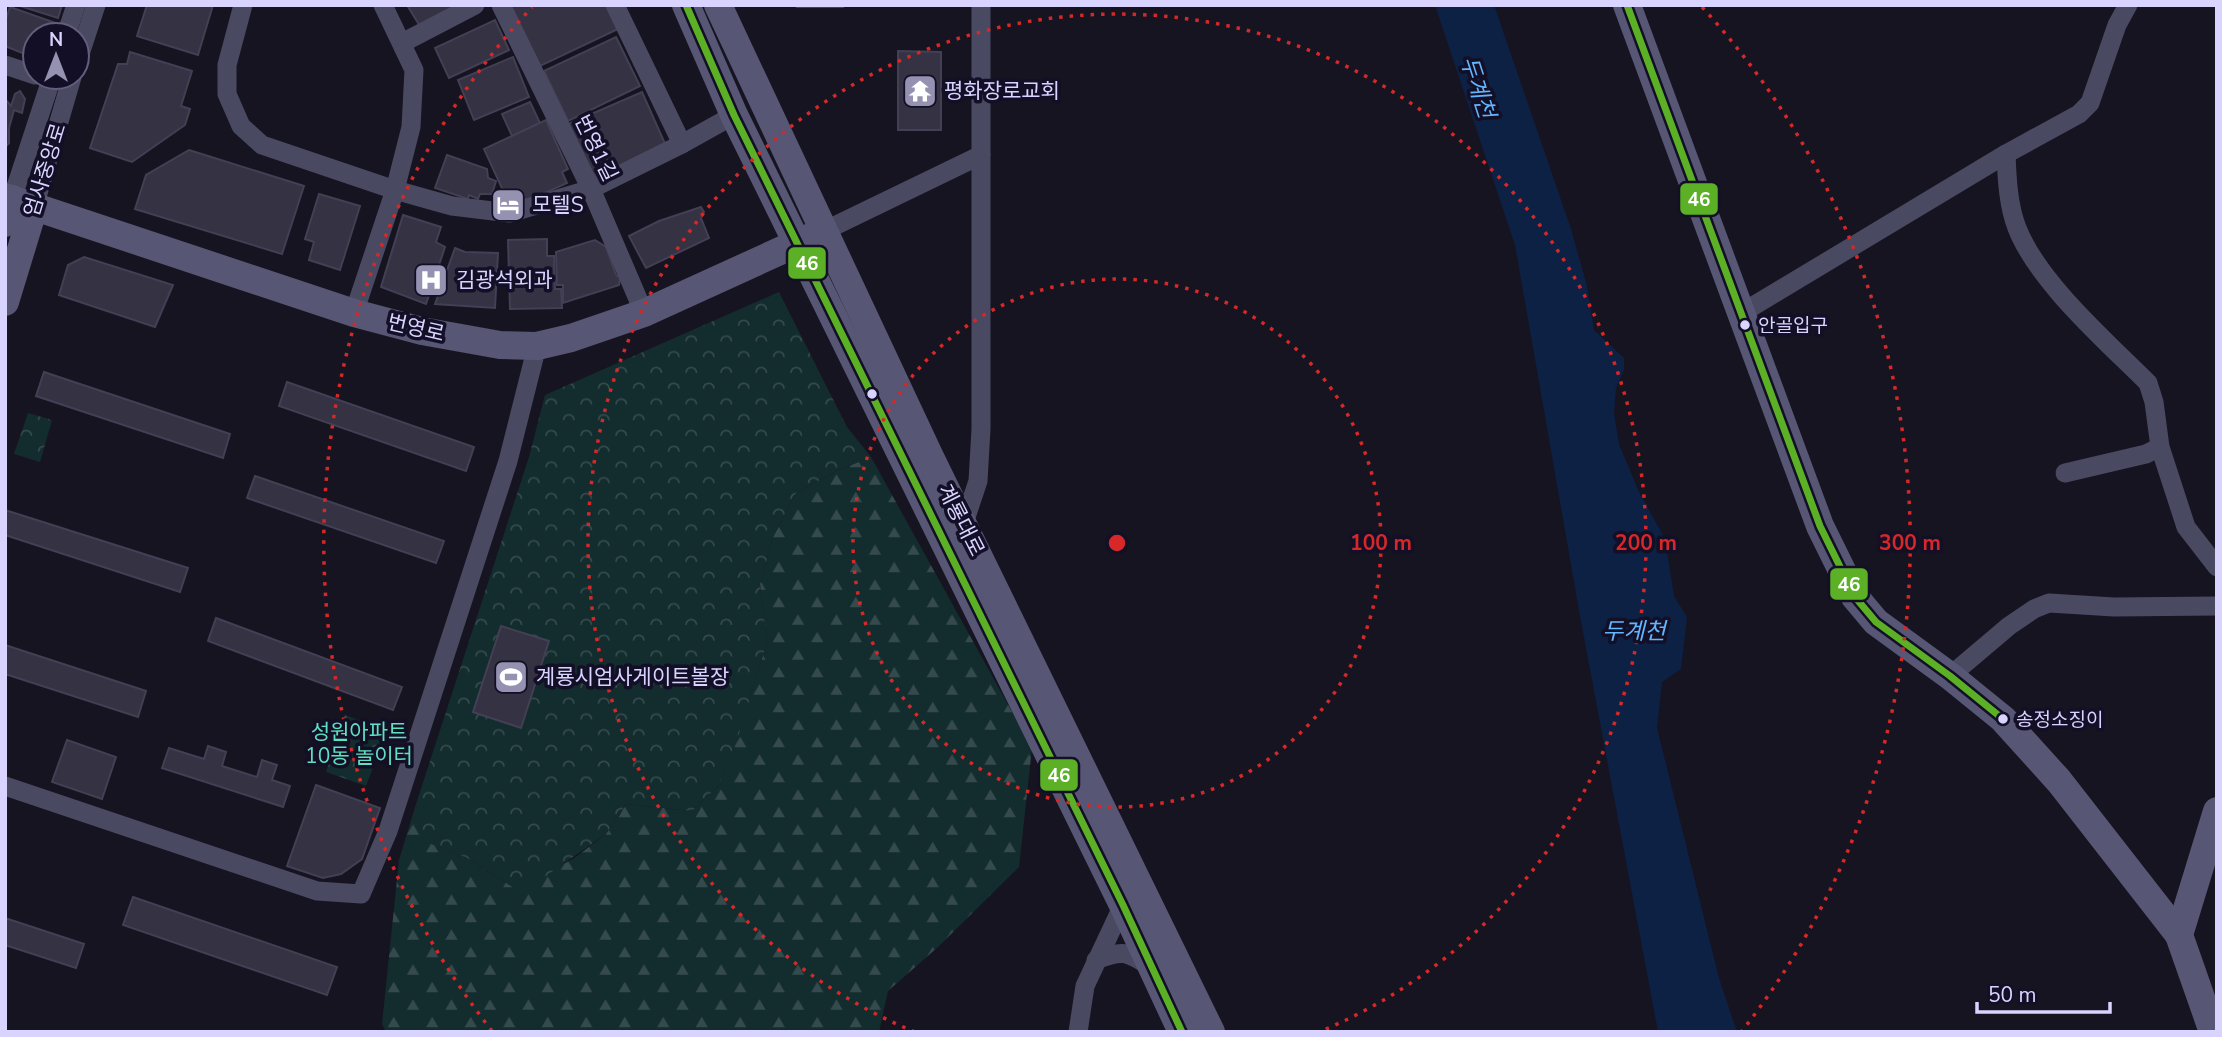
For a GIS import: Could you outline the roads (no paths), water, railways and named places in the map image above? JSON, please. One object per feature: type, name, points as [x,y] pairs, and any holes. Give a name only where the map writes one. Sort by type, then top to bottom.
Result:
[{"type":"main road","name":"계룡대로","points":[[686,5],[734,115],[1124,905],[1182,1032]]},
{"type":"main road","name":"계룡대로","points":[[718,5],[822,232],[1211,1032]]},
{"type":"main road","points":[[1627,5],[1820,526],[1855,597],[1876,622],[2003,719],[2059,781],[2179,934],[2213,1032]]},
{"type":"main road","name":"번영로","points":[[14,207],[354,313],[422,331],[500,345],[537,346],[571,338],[644,313],[822,232]]},
{"type":"main road","name":"엄사중앙로","points":[[5,302],[14,207]]},
{"type":"main road","points":[[2179,934],[2217,811]]},
{"type":"street","points":[[243,5],[227,65],[227,94],[241,126],[262,145],[395,190],[452,206],[510,213],[591,189],[734,115]]},
{"type":"street","points":[[354,313],[395,190],[411,127],[414,70],[383,5]]},
{"type":"street","points":[[402,43],[475,5]]},
{"type":"street","name":"번영1길","points":[[500,5],[591,189],[644,313]]},
{"type":"street","points":[[615,5],[682,144]]},
{"type":"street","points":[[964,523],[978,481],[981,429],[981,5]]},
{"type":"street","points":[[1740,314],[2006,154],[2079,114],[2090,103],[2128,5]]},
{"type":"street","name":"엄사중앙로","points":[[14,207],[50,91]]},
{"type":"street","points":[[2006,154],[2007,184],[2016,226],[2033,261],[2148,383],[2154,402],[2160,447],[2186,527],[2217,567]]},
{"type":"street","points":[[822,232],[981,155]]},
{"type":"street","points":[[5,786],[317,891],[361,894],[388,831],[508,461],[537,346]]},
{"type":"street","points":[[2066,473],[2146,454],[2160,447]]},
{"type":"street","points":[[1950,676],[2009,626],[2034,609],[2049,603],[2114,607],[2217,606]]},
{"type":"street","points":[[1078,1032],[1085,986],[1124,905]]},
{"type":"street","points":[[1096,960],[1114,953],[1128,952],[1151,967]]},
{"type":"water","name":"두계천","points":[[1435,5],[1494,5],[1571,229],[1587,286],[1594,330],[1624,358],[1624,370],[1616,388],[1614,414],[1619,444],[1639,492],[1665,539],[1674,596],[1687,617],[1681,669],[1662,682],[1657,728],[1719,978],[1737,1032],[1658,1032],[1580,616],[1515,245]]},
{"type":"place","name":"평화장로교회","points":[[920,91]]},
{"type":"place","name":"모텔S","points":[[508,205]]},
{"type":"place","name":"김광석외과","points":[[431,280]]},
{"type":"place","name":"안골입구","points":[[1745,325]]},
{"type":"place","name":"계룡시엄사게이트볼장","points":[[511,677]]},
{"type":"place","name":"송정소징이","points":[[2003,719]]},
{"type":"park label","name":"성원아파트 10동 놀이터","points":[[359,744]]}]
